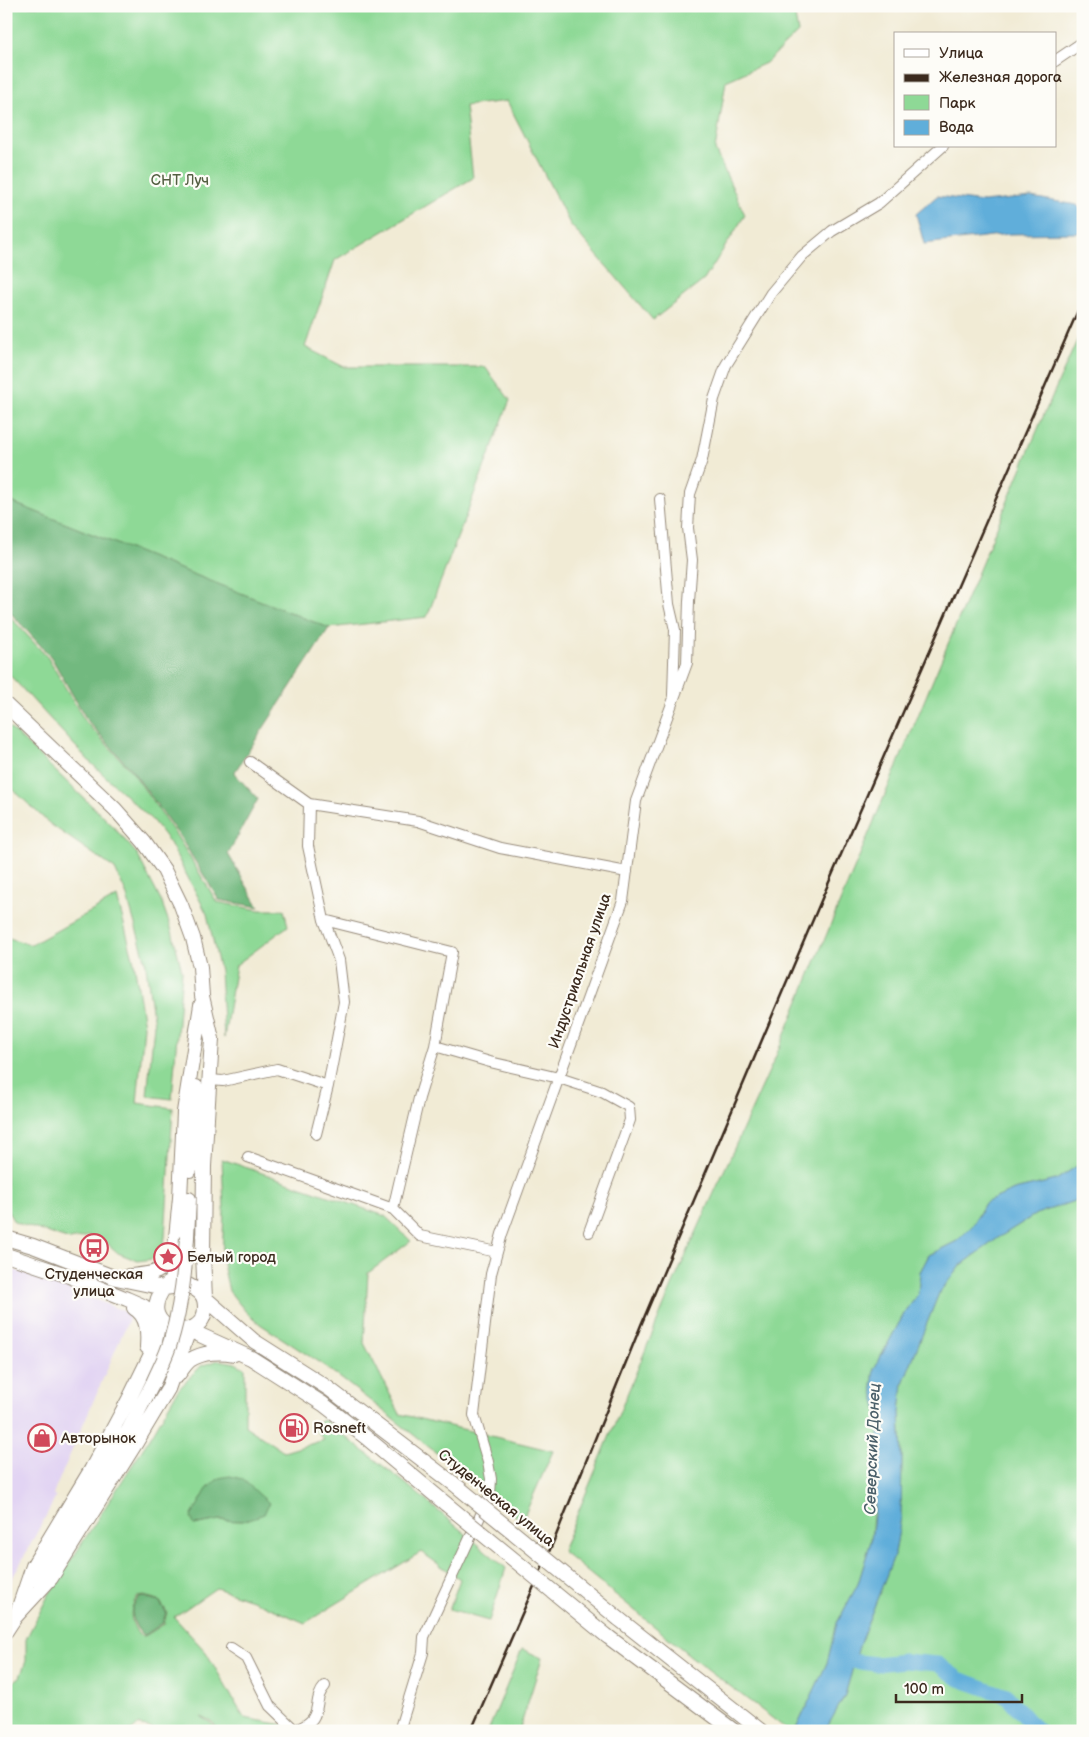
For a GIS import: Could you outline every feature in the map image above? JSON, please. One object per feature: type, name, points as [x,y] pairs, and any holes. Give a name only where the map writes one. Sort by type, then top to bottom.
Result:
[{"type":"main road","points":[[6,705],[115,809],[144,842],[164,870],[181,905],[193,938],[200,967],[202,996],[185,1266],[176,1322],[170,1343],[154,1383],[129,1429],[6,1631]]},
{"type":"main road","points":[[168,1389],[189,1330],[200,1324],[205,1310],[203,1255],[204,1176],[212,1038],[202,996]]},
{"type":"main road","points":[[16,1616],[33,1566],[92,1470],[130,1399],[154,1348],[159,1319],[156,1311],[158,1296],[170,1282],[176,1250],[184,1112],[202,996]]},
{"type":"main road","points":[[6,1238],[33,1246],[116,1278],[164,1288],[188,1285],[200,1291],[205,1298]]},
{"type":"main road","points":[[28,1262],[33,1246]]},
{"type":"main road","points":[[116,1278],[156,1273],[167,1265],[176,1250]]},
{"type":"main road","points":[[6,1255],[68,1276],[143,1306],[167,1326],[180,1330],[189,1330],[252,1358],[323,1404],[608,1636],[734,1731]]},
{"type":"main road","points":[[110,1293],[139,1311],[145,1320],[148,1335],[147,1351],[130,1399]]},
{"type":"main road","name":"Студенческая улица","points":[[205,1298],[254,1341],[328,1388],[458,1487],[619,1619],[758,1729]]},
{"type":"main road","points":[[16,1616],[51,1578],[168,1389],[190,1361],[212,1352],[252,1358]]},
{"type":"street","points":[[1056,60],[1083,42]]},
{"type":"street","name":"Индустриальная улица","points":[[399,1731],[423,1653],[424,1637],[490,1495],[491,1479],[488,1462],[474,1415],[491,1274],[502,1234],[623,901],[636,801],[687,663],[692,560],[688,528],[690,494],[702,460],[714,399],[726,365],[771,292],[802,256],[832,231],[879,203],[941,148]]},
{"type":"street","points":[[660,499],[669,604],[675,630],[674,700]]},
{"type":"street","points":[[250,762],[310,804],[418,821],[500,848],[627,872]]},
{"type":"street","points":[[310,804],[308,846],[324,920],[339,960],[344,1002],[328,1086],[316,1134]]},
{"type":"street","points":[[324,920],[452,952],[435,1046],[419,1098],[393,1209]]},
{"type":"street","points":[[435,1046],[559,1078],[602,1092],[628,1107],[630,1120],[589,1232]]},
{"type":"street","points":[[210,1080],[223,1081],[277,1069],[328,1086]]},
{"type":"street","points":[[248,1157],[393,1209],[420,1236],[497,1252]]},
{"type":"street","points":[[231,1648],[246,1658],[270,1706],[295,1731],[304,1727],[314,1718],[320,1691],[324,1686]]},
{"type":"shaded area","name":"Авторынок","points":[[6,1268],[39,1277],[131,1314],[53,1494],[56,1497],[6,1590],[6,1315],[10,1299],[6,1298]]},
{"type":"green space","name":"СНТ Луч","points":[[6,6],[793,6],[798,32],[766,63],[726,81],[715,150],[745,215],[704,280],[653,320],[570,224],[507,101],[465,106],[473,178],[335,260],[305,347],[344,367],[485,367],[510,400],[427,617],[329,628],[6,500]]},
{"type":"green space","points":[[1083,327],[1083,1162],[1056,1180],[1014,1190],[985,1203],[973,1225],[957,1241],[929,1255],[920,1272],[918,1294],[904,1314],[874,1369],[872,1387],[878,1412],[879,1433],[871,1541],[858,1584],[837,1623],[827,1663],[795,1731],[789,1731],[693,1658],[562,1551],[672,1286],[775,1058],[1042,419]]},
{"type":"green space","points":[[6,500],[329,628],[234,773],[258,799],[228,854],[259,907],[219,900],[180,837],[134,773],[87,720],[51,657],[6,608]]},
{"type":"green space","points":[[6,612],[48,658],[85,721],[133,773],[178,838],[217,902],[259,910],[284,910],[288,926],[236,965],[224,1038],[220,971],[207,914],[170,843],[153,821],[90,762],[6,671]]},
{"type":"green space","points":[[6,724],[111,824],[137,854],[162,903],[172,931],[182,971],[172,1099],[147,1096],[154,1025],[145,959],[126,893],[115,869],[50,824],[6,783]]},
{"type":"green space","points":[[117,897],[134,962],[144,1026],[137,1103],[173,1108],[163,1248],[152,1259],[138,1261],[118,1253],[107,1243],[90,1236],[70,1240],[14,1222],[6,1208],[6,937],[31,945]]},
{"type":"green space","points":[[222,1159],[385,1216],[411,1241],[368,1273],[364,1343],[400,1414],[553,1451],[522,1521],[326,1367],[260,1324],[246,1312],[229,1291],[222,1260],[224,1210]]},
{"type":"green space","points":[[1083,1198],[1083,1731],[825,1731],[845,1695],[860,1643],[895,1553],[901,1516],[902,1456],[900,1412],[903,1383],[939,1293],[960,1266],[998,1238],[1036,1214]]},
{"type":"green space","points":[[219,1360],[235,1363],[245,1368],[245,1426],[284,1452],[324,1440],[313,1427],[316,1423],[324,1420],[405,1483],[506,1568],[489,1621],[449,1610],[460,1579],[421,1552],[305,1623],[252,1600],[216,1588],[174,1617],[206,1652],[244,1718],[284,1725],[291,1731],[257,1731],[264,1729],[256,1731],[217,1731],[213,1723],[201,1717],[212,1724],[216,1731],[198,1731],[194,1726],[197,1731],[163,1731],[138,1725],[131,1731],[6,1731],[6,1687],[20,1677],[26,1661],[26,1639],[48,1596],[153,1433],[178,1390],[201,1366]],"holes":[[[219,1478],[243,1521],[219,1520],[194,1525]],[[144,1596],[159,1600],[167,1612],[164,1624],[145,1636],[139,1635],[131,1616],[132,1607],[137,1597]]]},
{"type":"green space","points":[[230,1476],[242,1479],[269,1503],[264,1514],[243,1521],[219,1520],[194,1525],[191,1517],[207,1489],[219,1478]]},
{"type":"green space","points":[[144,1597],[159,1601],[166,1612],[163,1623],[145,1635],[135,1625],[132,1610],[138,1598]]},
{"type":"green space","points":[[522,1649],[542,1658],[519,1731],[488,1731]]},
{"type":"water","points":[[937,196],[983,202],[1031,197],[1077,205],[1083,211],[1083,222],[1079,233],[1009,234],[924,244],[916,214]]},
{"type":"water","points":[[1083,1162],[1083,1198],[1036,1214],[998,1238],[960,1266],[939,1293],[903,1383],[900,1412],[902,1456],[901,1517],[895,1553],[860,1643],[845,1695],[825,1731],[795,1731],[827,1663],[837,1623],[858,1584],[871,1541],[879,1433],[878,1412],[872,1387],[874,1369],[904,1314],[918,1294],[920,1272],[929,1255],[957,1241],[973,1225],[985,1203],[1014,1190],[1056,1180]]},
{"type":"waterway","points":[[842,1660],[876,1664],[904,1661],[938,1664],[959,1679],[1007,1696],[1039,1731]]},
{"type":"railway","points":[[471,1731],[555,1538],[641,1325],[826,889],[1083,299]]},
{"type":"place","name":"Студенческая улица","points":[[94,1248]]},
{"type":"place","name":"Белый город","points":[[168,1257]]},
{"type":"place","name":"Rosneft","points":[[294,1428]]},
{"type":"place","name":"Авторынок","points":[[42,1438]]},
{"type":"water label","name":"Северский Донец","points":[[873,1449]]}]
